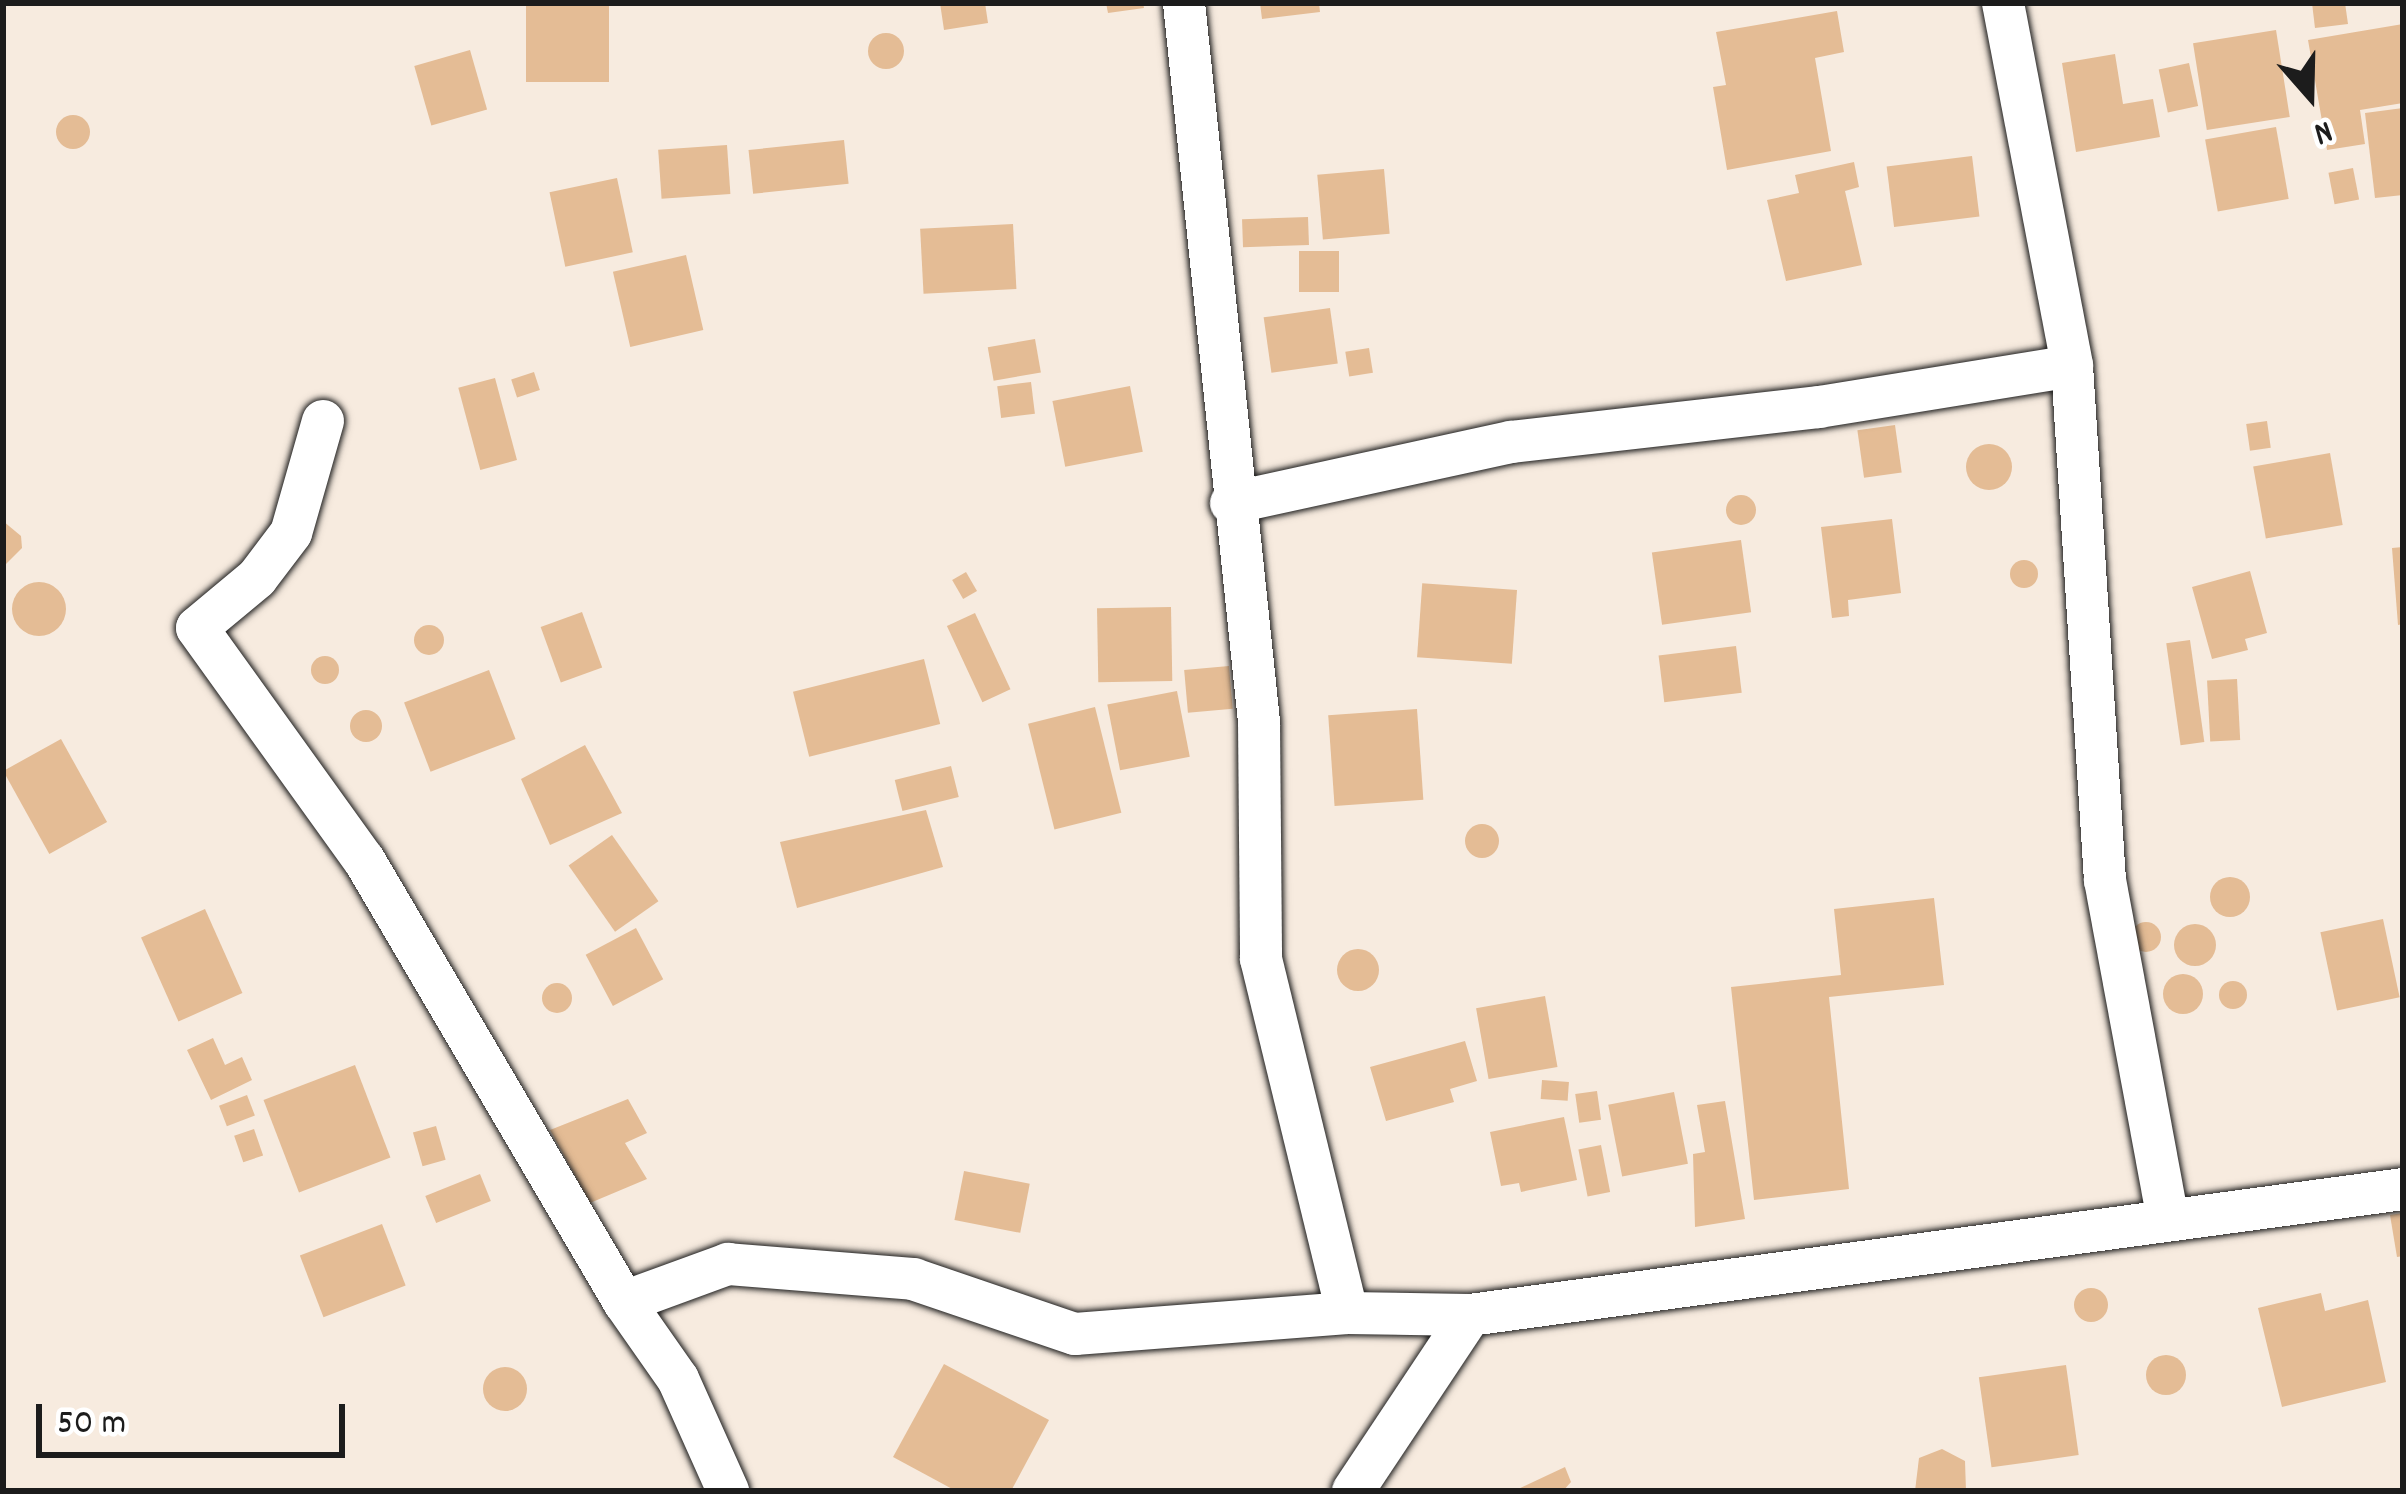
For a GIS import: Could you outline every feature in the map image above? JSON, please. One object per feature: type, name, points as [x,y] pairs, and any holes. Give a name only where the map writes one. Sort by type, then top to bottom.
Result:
[{"type":"street","points":[[1184,3],[1231,503],[1259,722],[1262,959],[1347,1313]]},
{"type":"street","points":[[2003,3],[2072,365],[2104,880],[2167,1215]]},
{"type":"street","points":[[1231,503],[1511,442],[1819,407],[2072,365]]},
{"type":"street","points":[[323,421],[291,533],[257,578],[197,628],[364,860],[624,1302],[678,1378],[728,1491]]},
{"type":"street","points":[[624,1302],[728,1264],[913,1279],[1075,1334],[1347,1313],[1470,1315],[2167,1215],[2403,1189]]},
{"type":"street","points":[[1353,1491],[1470,1315]]},
{"type":"street","points":[[1378,1491],[1387,1441]]},
{"type":"building","points":[[526,3],[609,3],[609,82],[526,82]]},
{"type":"building","points":[[940,3],[985,3],[988,23],[944,30]]},
{"type":"building","points":[[1106,3],[1143,3],[1144,8],[1108,13]]},
{"type":"building","points":[[1260,3],[1319,3],[1320,12],[1262,19]]},
{"type":"building","points":[[2312,3],[2345,3],[2348,24],[2315,28]]},
{"type":"building","points":[[1837,11],[1844,52],[1815,58],[1831,151],[1727,170],[1713,87],[1726,85],[1716,32]]},
{"type":"building","points":[[2403,24],[2403,103],[2360,110],[2365,144],[2327,150],[2308,40]]},
{"type":"building","points":[[2276,30],[2290,117],[2207,130],[2193,43]]},
{"type":"building","points":[[886,33],[899,38],[904,51],[899,64],[886,69],[873,64],[868,51],[873,38]]},
{"type":"building","points":[[470,50],[487,110],[431,126],[414,66]]},
{"type":"building","points":[[2115,54],[2123,104],[2153,99],[2160,137],[2076,152],[2062,63]]},
{"type":"building","points":[[2189,63],[2198,106],[2168,112],[2159,69]]},
{"type":"building","points":[[2403,108],[2403,195],[2375,198],[2365,113]]},
{"type":"building","points":[[73,115],[85,120],[90,132],[85,144],[73,149],[61,144],[56,132],[61,120]]},
{"type":"building","points":[[2276,127],[2289,199],[2218,211],[2205,140]]},
{"type":"building","points":[[844,140],[849,184],[753,194],[749,150]]},
{"type":"building","points":[[727,145],[730,194],[662,199],[658,150]]},
{"type":"building","points":[[1972,156],[1979,217],[1894,227],[1887,166]]},
{"type":"building","points":[[1854,162],[1859,187],[1845,191],[1862,265],[1786,281],[1767,200],[1799,193],[1795,175]]},
{"type":"building","points":[[2353,168],[2359,199],[2335,204],[2328,173]]},
{"type":"building","points":[[1384,169],[1390,234],[1323,240],[1317,175]]},
{"type":"building","points":[[617,178],[633,252],[565,267],[550,192]]},
{"type":"building","points":[[1308,217],[1309,245],[1243,247],[1242,219]]},
{"type":"building","points":[[1013,224],[1016,289],[924,294],[920,229]]},
{"type":"building","points":[[1299,251],[1339,251],[1339,292],[1299,292]]},
{"type":"building","points":[[686,255],[703,330],[630,347],[613,272]]},
{"type":"building","points":[[1330,308],[1338,363],[1271,373],[1264,317]]},
{"type":"building","points":[[1035,339],[1041,372],[994,381],[988,347]]},
{"type":"building","points":[[1369,348],[1373,373],[1349,376],[1345,352]]},
{"type":"building","points":[[534,372],[540,390],[517,397],[511,379]]},
{"type":"building","points":[[495,378],[517,460],[480,470],[458,388]]},
{"type":"building","points":[[1031,382],[1035,414],[1001,418],[997,386]]},
{"type":"building","points":[[1130,386],[1143,452],[1065,467],[1052,401]]},
{"type":"building","points":[[2267,421],[2271,448],[2250,451],[2246,424]]},
{"type":"building","points":[[1895,425],[1902,473],[1864,478],[1857,430]]},
{"type":"building","points":[[1989,444],[2005,451],[2012,467],[2005,483],[1989,490],[1973,483],[1966,467],[1973,451]]},
{"type":"building","points":[[2330,453],[2343,525],[2266,538],[2253,467]]},
{"type":"building","points":[[1741,495],[1756,510],[1741,525],[1726,510]]},
{"type":"building","points":[[1892,519],[1901,593],[1848,600],[1849,616],[1832,618],[1821,527]]},
{"type":"building","points":[[3,521],[21,536],[22,548],[3,567]]},
{"type":"building","points":[[1741,540],[1751,612],[1662,625],[1652,553]]},
{"type":"building","points":[[2403,547],[2403,624],[2398,625],[2392,548]]},
{"type":"building","points":[[2024,560],[2034,564],[2038,574],[2034,584],[2024,588],[2014,584],[2010,574],[2014,564]]},
{"type":"building","points":[[2250,571],[2267,633],[2245,639],[2248,650],[2212,659],[2192,587]]},
{"type":"building","points":[[966,572],[977,591],[963,599],[952,580]]},
{"type":"building","points":[[39,582],[58,590],[66,609],[58,628],[39,636],[20,628],[12,609],[20,590]]},
{"type":"building","points":[[1422,583],[1517,590],[1512,664],[1417,657]]},
{"type":"building","points":[[1171,607],[1172,681],[1098,682],[1097,608]]},
{"type":"building","points":[[582,612],[602,667],[561,682],[541,627]]},
{"type":"building","points":[[975,613],[1010,689],[982,702],[947,626]]},
{"type":"building","points":[[429,625],[440,629],[444,640],[440,651],[429,655],[418,651],[414,640],[418,629]]},
{"type":"building","points":[[2190,640],[2204,742],[2181,745],[2166,643]]},
{"type":"building","points":[[1736,646],[1742,693],[1664,702],[1659,656]]},
{"type":"building","points":[[325,656],[335,660],[339,670],[335,680],[325,684],[315,680],[311,670],[315,660]]},
{"type":"building","points":[[924,659],[940,724],[809,757],[793,692]]},
{"type":"building","points":[[1229,666],[1233,709],[1188,713],[1184,670]]},
{"type":"building","points":[[489,670],[516,739],[431,772],[404,703]]},
{"type":"building","points":[[2237,679],[2240,740],[2210,741],[2207,681]]},
{"type":"building","points":[[1177,691],[1190,757],[1120,770],[1107,705]]},
{"type":"building","points":[[1095,707],[1121,813],[1054,829],[1028,724]]},
{"type":"building","points":[[1417,709],[1423,800],[1335,806],[1328,715]]},
{"type":"building","points":[[366,710],[377,715],[382,726],[377,737],[366,742],[355,737],[350,726],[355,715]]},
{"type":"building","points":[[61,739],[107,822],[49,854],[3,771]]},
{"type":"building","points":[[585,745],[622,813],[550,845],[521,779]]},
{"type":"building","points":[[951,766],[959,797],[902,811],[895,780]]},
{"type":"building","points":[[926,810],[943,867],[797,908],[780,842]]},
{"type":"building","points":[[1482,824],[1494,829],[1499,841],[1494,853],[1482,858],[1470,853],[1465,841],[1470,829]]},
{"type":"building","points":[[612,835],[658,901],[615,932],[569,865]]},
{"type":"building","points":[[2230,877],[2244,883],[2250,897],[2244,911],[2230,917],[2216,911],[2210,897],[2216,883]]},
{"type":"building","points":[[1934,898],[1944,985],[1829,997],[1849,1189],[1754,1200],[1731,987],[1841,975],[1834,909]]},
{"type":"building","points":[[205,909],[242,993],[178,1022],[141,937]]},
{"type":"building","points":[[2383,919],[2400,997],[2337,1011],[2320,932]]},
{"type":"building","points":[[2146,922],[2161,937],[2146,952],[2131,937]]},
{"type":"building","points":[[2195,924],[2210,930],[2216,945],[2210,960],[2195,966],[2180,960],[2174,945],[2180,930]]},
{"type":"building","points":[[636,928],[663,979],[613,1006],[586,955]]},
{"type":"building","points":[[1358,949],[1373,955],[1379,970],[1373,985],[1358,991],[1343,985],[1337,970],[1343,955]]},
{"type":"building","points":[[2183,974],[2197,980],[2203,994],[2197,1008],[2183,1014],[2169,1008],[2163,994],[2169,980]]},
{"type":"building","points":[[2233,981],[2243,985],[2247,995],[2243,1005],[2233,1009],[2223,1005],[2219,995],[2223,985]]},
{"type":"building","points":[[557,983],[568,987],[572,998],[568,1009],[557,1013],[546,1009],[542,998],[546,987]]},
{"type":"building","points":[[1545,996],[1558,1067],[1489,1079],[1476,1008]]},
{"type":"building","points":[[213,1038],[225,1065],[242,1057],[252,1080],[211,1100],[187,1050]]},
{"type":"building","points":[[1465,1041],[1477,1081],[1450,1089],[1454,1102],[1386,1121],[1370,1067]]},
{"type":"building","points":[[355,1065],[390,1157],[299,1193],[264,1100]]},
{"type":"building","points":[[1542,1080],[1569,1082],[1568,1101],[1541,1099]]},
{"type":"building","points":[[1597,1091],[1601,1120],[1579,1123],[1575,1094]]},
{"type":"building","points":[[1674,1092],[1688,1164],[1622,1176],[1608,1105]]},
{"type":"building","points":[[247,1095],[255,1116],[227,1126],[219,1106]]},
{"type":"building","points":[[628,1099],[647,1133],[625,1143],[647,1179],[590,1203],[550,1130]]},
{"type":"building","points":[[1725,1101],[1745,1219],[1695,1227],[1693,1154],[1705,1152],[1697,1105]]},
{"type":"building","points":[[1564,1117],[1577,1180],[1521,1192],[1519,1183],[1501,1186],[1490,1132]]},
{"type":"building","points":[[436,1126],[446,1160],[423,1166],[413,1133]]},
{"type":"building","points":[[254,1129],[263,1155],[243,1162],[234,1136]]},
{"type":"building","points":[[1601,1145],[1610,1192],[1588,1197],[1578,1149]]},
{"type":"building","points":[[964,1171],[1030,1184],[1020,1233],[954,1220]]},
{"type":"building","points":[[480,1174],[491,1201],[436,1223],[425,1196]]},
{"type":"building","points":[[2403,1213],[2403,1256],[2397,1257],[2390,1215]]},
{"type":"building","points":[[382,1224],[406,1286],[323,1317],[300,1256]]},
{"type":"building","points":[[2091,1288],[2103,1293],[2108,1305],[2103,1317],[2091,1322],[2079,1317],[2074,1305],[2079,1293]]},
{"type":"building","points":[[2321,1293],[2325,1311],[2368,1300],[2386,1382],[2282,1407],[2258,1308]]},
{"type":"building","points":[[2166,1355],[2180,1361],[2186,1375],[2180,1389],[2166,1395],[2152,1389],[2146,1375],[2152,1361]]},
{"type":"building","points":[[944,1364],[1049,1420],[1011,1491],[956,1491],[893,1457]]},
{"type":"building","points":[[2066,1365],[2079,1455],[1992,1467],[1979,1377]]},
{"type":"building","points":[[505,1367],[521,1373],[527,1389],[521,1405],[505,1411],[489,1405],[483,1389],[489,1373]]},
{"type":"building","points":[[1942,1449],[1965,1461],[1966,1491],[1915,1491],[1919,1458]]},
{"type":"building","points":[[1565,1467],[1571,1482],[1563,1491],[1514,1491]]}]
